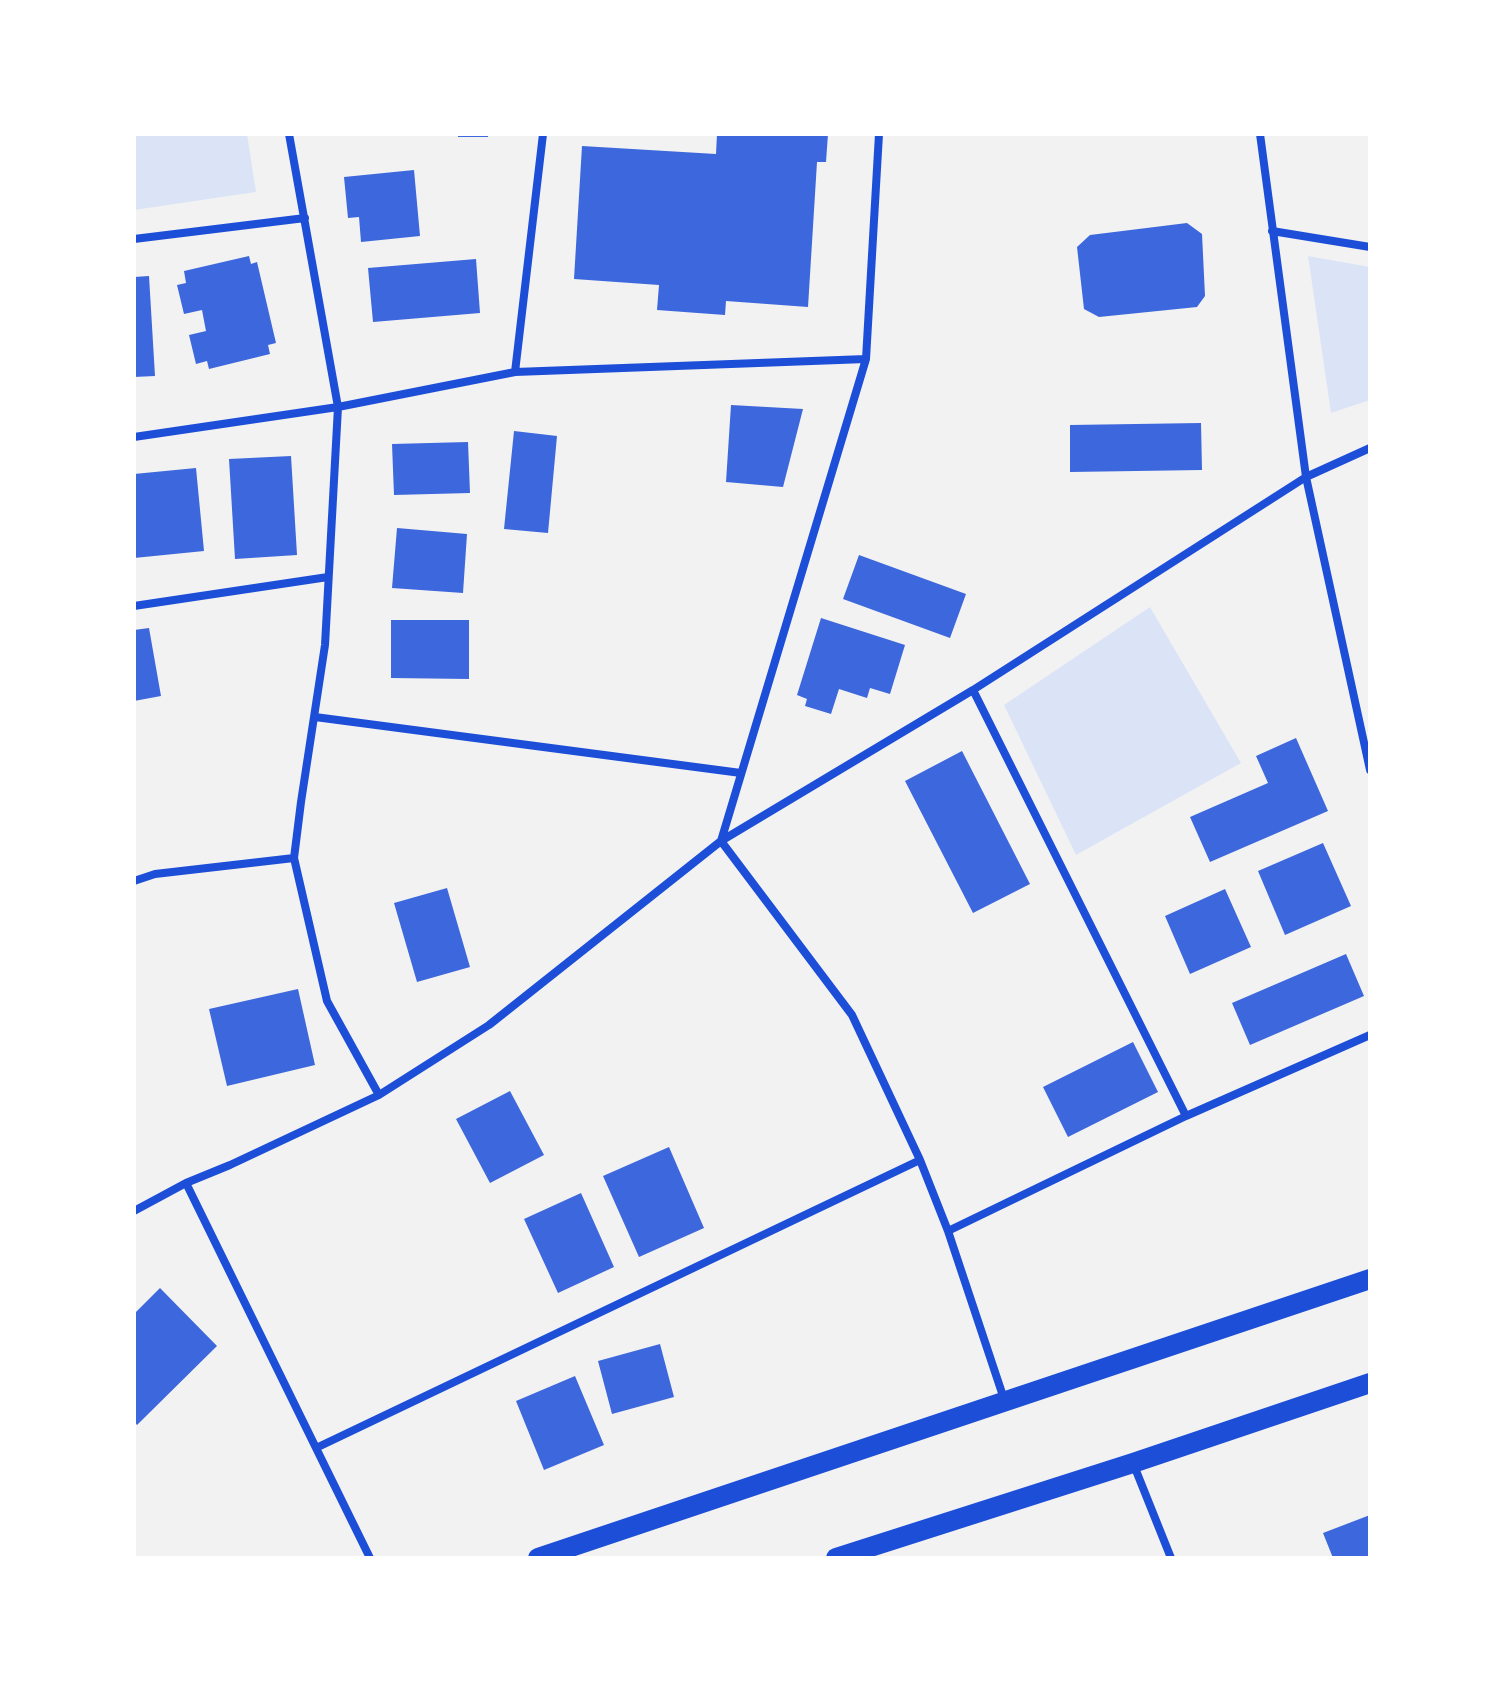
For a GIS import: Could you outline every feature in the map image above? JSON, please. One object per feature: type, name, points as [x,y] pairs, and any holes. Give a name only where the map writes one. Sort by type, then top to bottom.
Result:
[{"type":"main road","points":[[538,1558],[1370,1279]]},
{"type":"main road","points":[[836,1558],[1370,1383]]},
{"type":"street","points":[[289,134],[338,407],[325,645],[294,858],[327,1001],[379,1095]]},
{"type":"street","points":[[515,372],[543,134]]},
{"type":"street","points":[[721,841],[866,359],[879,134]]},
{"type":"street","points":[[1260,134],[1306,477],[1370,770]]},
{"type":"street","points":[[134,239],[305,218]]},
{"type":"street","points":[[1272,231],[1370,247]]},
{"type":"street","points":[[134,437],[338,407],[515,372],[866,359]]},
{"type":"street","points":[[134,1211],[186,1183],[379,1095],[489,1025],[721,841],[973,690],[1306,477],[1370,448]]},
{"type":"street","points":[[134,606],[328,577]]},
{"type":"street","points":[[973,690],[1186,1116]]},
{"type":"street","points":[[315,717],[741,773]]},
{"type":"street","points":[[721,841],[852,1015],[920,1160],[948,1231],[1006,1402]]},
{"type":"street","points":[[134,881],[155,874],[294,858]]},
{"type":"street","points":[[948,1231],[1186,1116],[1370,1035]]},
{"type":"street","points":[[316,1448],[920,1160]]},
{"type":"street","points":[[186,1183],[370,1558]]},
{"type":"street","points":[[1133,1463],[1171,1558]]},
{"type":"shaded area","points":[[134,134],[247,134],[256,192],[134,210]]},
{"type":"shaded area","points":[[1308,256],[1370,267],[1370,400],[1331,413]]},
{"type":"shaded area","points":[[1150,607],[1241,763],[1076,855],[1004,705]]},
{"type":"building","points":[[458,134],[488,134],[488,137],[458,137]]},
{"type":"building","points":[[717,134],[828,134],[826,162],[817,162],[808,307],[726,301],[725,315],[657,310],[659,285],[574,279],[582,146],[716,154]]},
{"type":"building","points":[[414,170],[420,236],[361,242],[359,217],[348,218],[344,177]]},
{"type":"building","points":[[1187,223],[1202,234],[1205,296],[1197,307],[1099,317],[1084,309],[1077,247],[1090,235]]},
{"type":"building","points":[[249,256],[251,264],[257,262],[276,343],[268,345],[270,354],[209,369],[207,361],[196,364],[189,335],[206,331],[202,310],[184,314],[177,285],[186,283],[184,271]]},
{"type":"building","points":[[476,259],[480,313],[373,322],[368,268]]},
{"type":"building","points":[[149,276],[155,376],[134,377],[134,277]]},
{"type":"building","points":[[731,405],[803,409],[783,487],[726,482]]},
{"type":"building","points":[[1201,423],[1202,470],[1070,472],[1070,425]]},
{"type":"building","points":[[514,431],[557,436],[548,533],[504,529]]},
{"type":"building","points":[[468,442],[470,493],[394,495],[392,444]]},
{"type":"building","points":[[291,456],[297,555],[235,559],[229,459]]},
{"type":"building","points":[[196,468],[204,551],[134,558],[134,474]]},
{"type":"building","points":[[397,528],[467,534],[463,593],[392,588]]},
{"type":"building","points":[[859,555],[966,594],[950,638],[843,599]]},
{"type":"building","points":[[821,618],[905,645],[890,694],[870,688],[867,698],[839,689],[831,714],[805,706],[807,699],[797,695]]},
{"type":"building","points":[[391,620],[469,620],[469,679],[391,678]]},
{"type":"building","points":[[149,628],[161,696],[134,701],[134,630]]},
{"type":"building","points":[[1296,738],[1328,811],[1210,862],[1190,817],[1268,783],[1256,756]]},
{"type":"building","points":[[962,751],[1030,884],[973,913],[905,781]]},
{"type":"building","points":[[1323,843],[1351,906],[1285,935],[1258,871]]},
{"type":"building","points":[[447,888],[470,967],[417,982],[394,903]]},
{"type":"building","points":[[1225,889],[1251,947],[1190,974],[1165,916]]},
{"type":"building","points":[[1346,954],[1364,996],[1250,1045],[1232,1003]]},
{"type":"building","points":[[298,989],[315,1065],[227,1086],[209,1009]]},
{"type":"building","points":[[1133,1042],[1158,1092],[1068,1137],[1043,1087]]},
{"type":"building","points":[[510,1091],[544,1155],[490,1183],[456,1119]]},
{"type":"building","points":[[669,1147],[704,1228],[639,1257],[603,1176]]},
{"type":"building","points":[[581,1193],[614,1267],[558,1293],[524,1219]]},
{"type":"building","points":[[160,1288],[217,1346],[137,1425],[134,1421],[134,1314]]},
{"type":"building","points":[[660,1344],[674,1397],[612,1414],[598,1361]]},
{"type":"building","points":[[575,1376],[604,1445],[544,1470],[516,1401]]},
{"type":"building","points":[[1370,1515],[1370,1558],[1333,1558],[1323,1533]]}]
